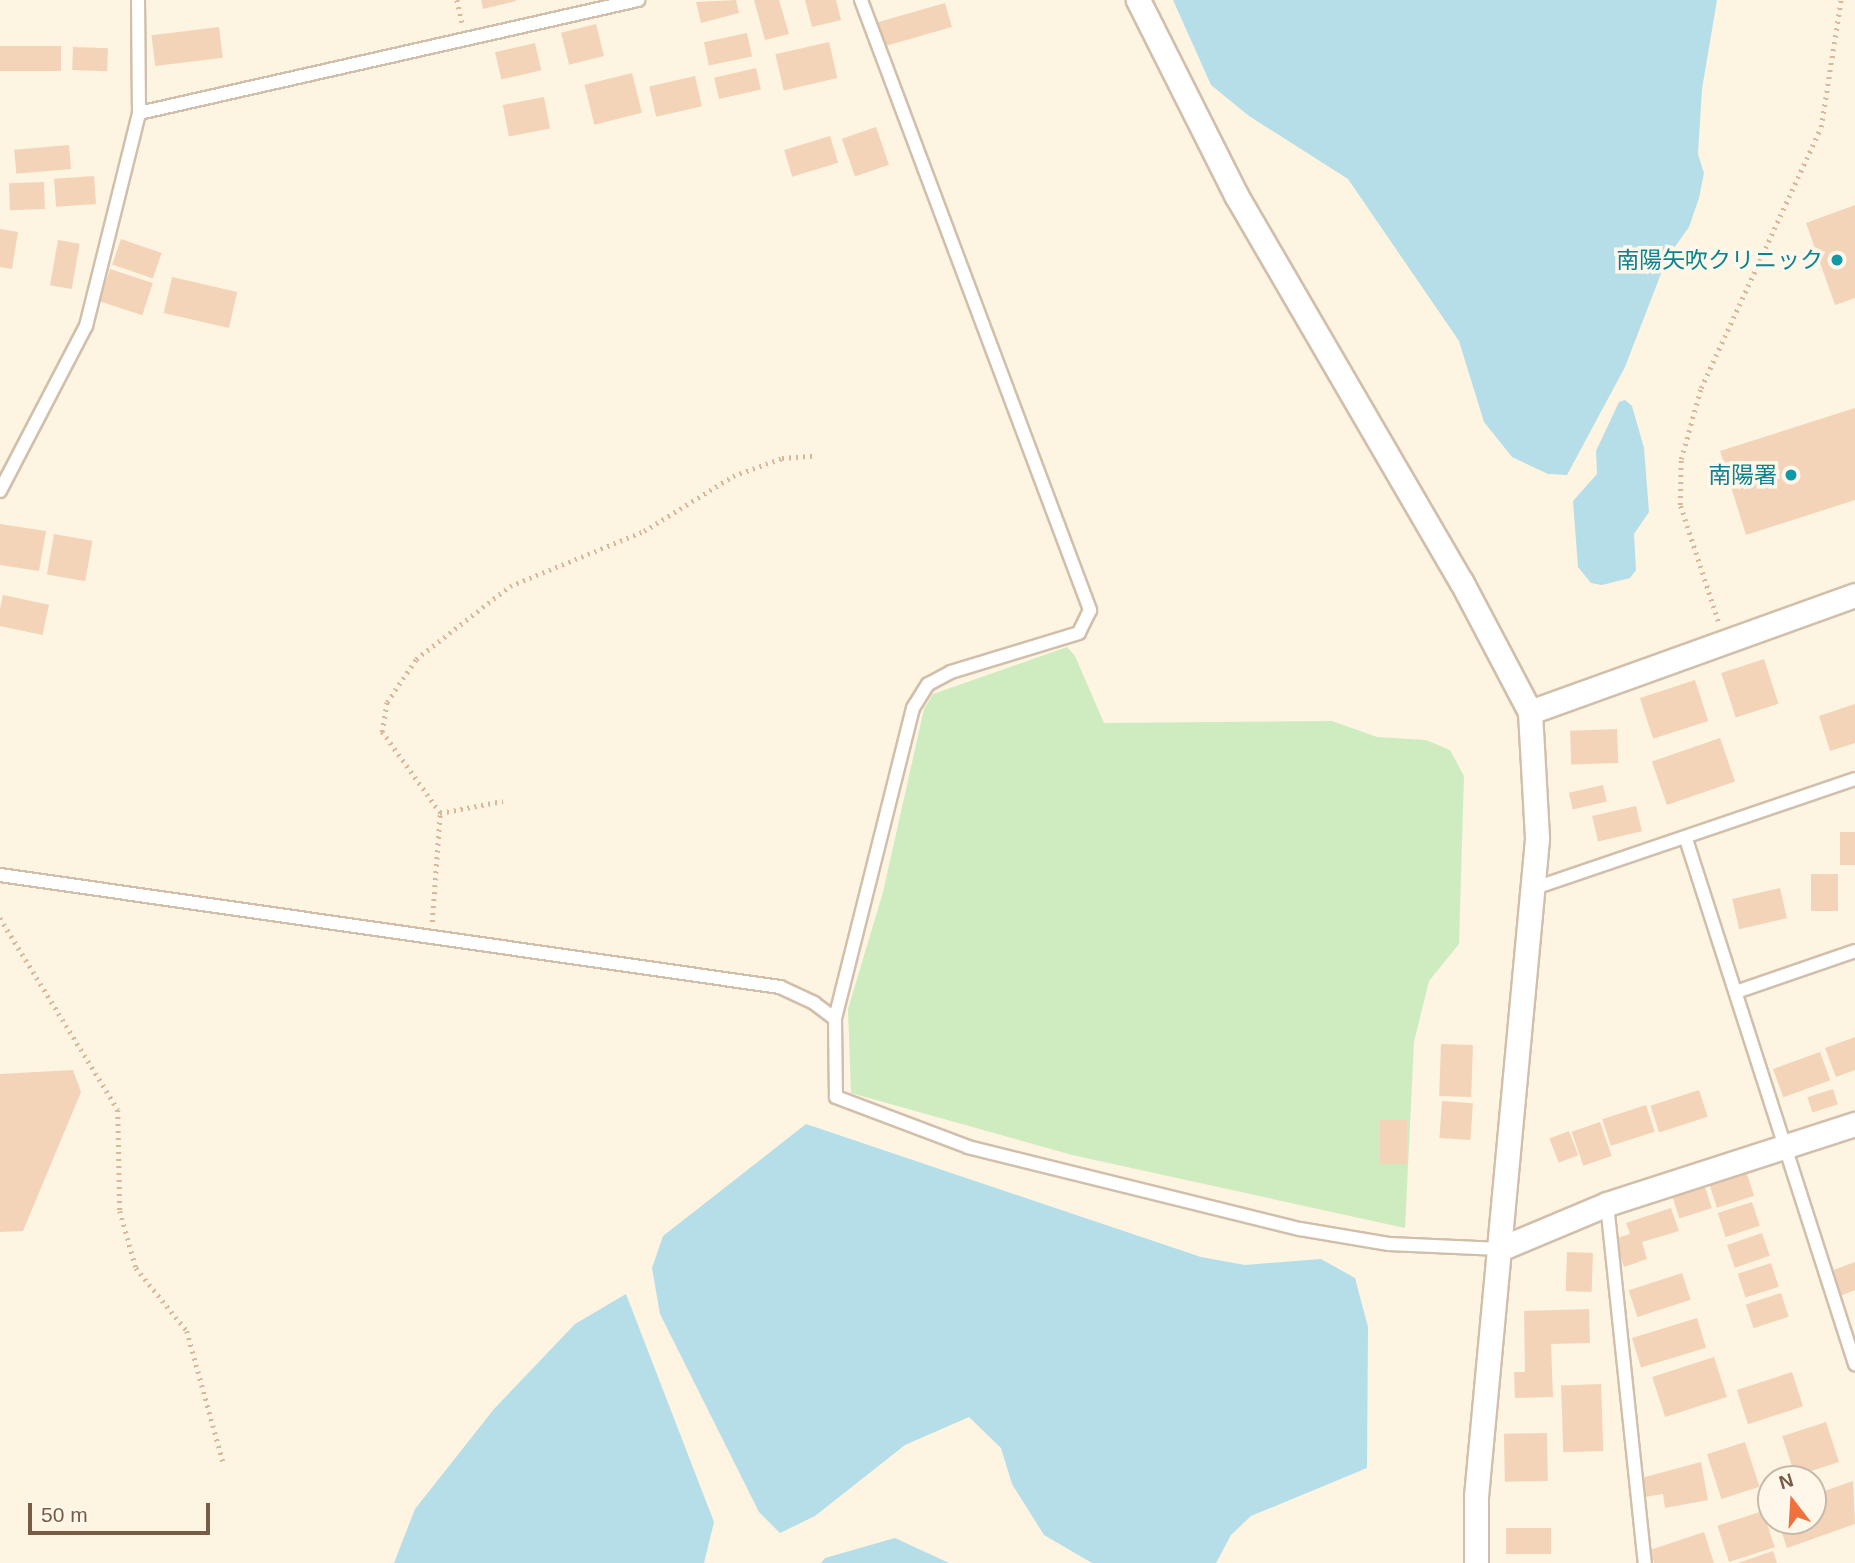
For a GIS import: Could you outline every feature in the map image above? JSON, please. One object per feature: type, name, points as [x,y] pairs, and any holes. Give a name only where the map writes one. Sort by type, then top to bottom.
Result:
[{"type":"street","points":[[1138,0],[1230,183],[1461,581],[1530,712],[1538,807],[1476,1497],[1476,1563]]},
{"type":"street","points":[[1530,712],[1855,595]]},
{"type":"street","points":[[1500,1249],[1607,1204],[1855,1124]]},
{"type":"lane","points":[[0,491],[86,326],[139,113],[138,0]]},
{"type":"lane","points":[[139,113],[638,0]]},
{"type":"lane","points":[[861,0],[1090,610],[1079,634],[951,672],[928,684],[913,708],[835,1019],[836,1097],[916,1130],[968,1147],[1300,1228],[1389,1244],[1500,1249]]},
{"type":"lane","points":[[1532,889],[1686,839],[1855,779]]},
{"type":"lane","points":[[1686,839],[1784,1149],[1852,1342],[1855,1364]]},
{"type":"lane","points":[[0,875],[780,987],[814,1003],[835,1019]]},
{"type":"lane","points":[[1735,992],[1855,951]]},
{"type":"lane","points":[[1607,1204],[1645,1563]]},
{"type":"path","points":[[1725,642],[1680,505],[1681,459],[1701,388],[1821,127],[1841,0]]},
{"type":"path","points":[[430,937],[440,813],[382,732],[387,702],[416,659],[510,586],[644,531],[733,477],[782,458],[813,456]]},
{"type":"path","points":[[440,813],[503,801]]},
{"type":"path","points":[[0,918],[118,1110],[120,1211],[135,1268],[187,1331],[223,1462]]},
{"type":"green space","points":[[1067,647],[1075,656],[1104,723],[1332,721],[1377,737],[1426,740],[1450,750],[1464,776],[1459,944],[1429,981],[1414,1042],[1405,1228],[1072,1155],[851,1093],[848,1009],[883,892],[924,709],[933,694]]},
{"type":"water","points":[[1173,0],[1717,0],[1702,89],[1698,154],[1704,173],[1699,198],[1689,227],[1667,258],[1625,367],[1567,475],[1548,474],[1512,457],[1484,422],[1459,341],[1348,179],[1249,116],[1211,85]]},
{"type":"water","points":[[1625,400],[1632,406],[1644,448],[1649,512],[1634,534],[1636,570],[1630,578],[1602,585],[1591,583],[1578,567],[1573,501],[1597,474],[1596,451],[1619,402]]},
{"type":"water","points":[[806,1124],[1201,1257],[1245,1265],[1321,1259],[1355,1278],[1368,1327],[1367,1468],[1251,1516],[1231,1535],[1216,1563],[1092,1563],[1044,1535],[1012,1484],[1001,1448],[969,1417],[905,1445],[815,1516],[780,1533],[759,1512],[660,1314],[652,1268],[663,1236]]},
{"type":"water","points":[[626,1294],[714,1522],[704,1563],[394,1563],[415,1509],[494,1409],[575,1324]]},
{"type":"water","points":[[895,1538],[949,1563],[821,1563],[825,1558]]},
{"type":"building","points":[[481,0],[516,0],[516,1],[483,9]]},
{"type":"building","points":[[736,0],[739,13],[701,23],[696,2]]},
{"type":"building","points":[[754,0],[779,0],[789,34],[765,40]]},
{"type":"building","points":[[805,0],[836,0],[841,20],[812,27]]},
{"type":"building","points":[[945,3],[952,27],[885,46],[878,22]]},
{"type":"building","points":[[596,24],[604,56],[569,65],[561,33]]},
{"type":"building","points":[[219,27],[223,58],[155,66],[152,35]]},
{"type":"building","points":[[747,33],[752,56],[709,66],[704,42]]},
{"type":"building","points":[[829,42],[837,78],[784,90],[775,54]]},
{"type":"building","points":[[535,43],[541,70],[501,80],[495,52]]},
{"type":"building","points":[[0,46],[61,46],[61,71],[0,71]]},
{"type":"building","points":[[73,47],[108,48],[107,71],[72,70]]},
{"type":"building","points":[[756,68],[761,89],[719,99],[714,78]]},
{"type":"building","points":[[632,73],[642,113],[594,125],[584,85]]},
{"type":"building","points":[[695,76],[702,106],[656,117],[649,87]]},
{"type":"building","points":[[544,97],[550,128],[509,136],[503,105]]},
{"type":"building","points":[[876,127],[889,165],[855,177],[842,139]]},
{"type":"building","points":[[830,136],[838,163],[792,177],[784,150]]},
{"type":"building","points":[[69,145],[71,169],[16,174],[14,150]]},
{"type":"building","points":[[94,176],[96,204],[56,207],[54,179]]},
{"type":"building","points":[[44,182],[45,209],[10,210],[9,183]]},
{"type":"building","name":"南陽矢吹クリニック","points":[[1855,205],[1855,298],[1835,305],[1806,223]]},
{"type":"building","points":[[0,229],[18,232],[12,269],[0,267]]},
{"type":"building","points":[[121,239],[162,253],[153,279],[112,265]]},
{"type":"building","points":[[58,240],[80,244],[72,289],[50,285]]},
{"type":"building","points":[[110,269],[153,283],[142,315],[99,301]]},
{"type":"building","points":[[172,277],[237,292],[229,328],[164,313]]},
{"type":"building","name":"南陽署","points":[[1855,408],[1855,500],[1746,535],[1720,451]]},
{"type":"building","points":[[0,524],[46,531],[39,571],[0,565]]},
{"type":"building","points":[[54,534],[92,541],[85,581],[47,574]]},
{"type":"building","points":[[3,595],[49,605],[43,635],[0,626]]},
{"type":"building","points":[[1764,659],[1779,704],[1736,718],[1721,673]]},
{"type":"building","points":[[1695,680],[1708,721],[1653,739],[1640,698]]},
{"type":"building","points":[[1855,704],[1855,743],[1830,751],[1819,716]]},
{"type":"building","points":[[1617,729],[1618,763],[1571,765],[1570,731]]},
{"type":"building","points":[[1720,738],[1735,781],[1667,805],[1652,761]]},
{"type":"building","points":[[1603,785],[1607,802],[1573,809],[1569,793]]},
{"type":"building","points":[[1636,806],[1642,831],[1598,841],[1592,816]]},
{"type":"building","points":[[1840,832],[1855,832],[1855,865],[1840,865]]},
{"type":"building","points":[[1811,874],[1838,874],[1838,911],[1811,911]]},
{"type":"building","points":[[1780,888],[1787,918],[1739,929],[1732,899]]},
{"type":"building","points":[[1855,1037],[1855,1070],[1836,1077],[1825,1048]]},
{"type":"building","points":[[1441,1044],[1473,1045],[1471,1097],[1439,1096]]},
{"type":"building","points":[[1820,1052],[1830,1080],[1783,1097],[1773,1069]]},
{"type":"building","points":[[73,1070],[81,1092],[23,1231],[0,1232],[0,1074]]},
{"type":"building","points":[[1833,1089],[1838,1104],[1812,1113],[1807,1097]]},
{"type":"building","points":[[1699,1090],[1708,1117],[1659,1132],[1650,1106]]},
{"type":"building","points":[[1442,1101],[1473,1103],[1470,1140],[1439,1138]]},
{"type":"building","points":[[1646,1105],[1655,1132],[1611,1146],[1602,1119]]},
{"type":"building","points":[[1380,1120],[1407,1120],[1407,1164],[1380,1164]]},
{"type":"building","points":[[1600,1122],[1612,1156],[1583,1166],[1572,1132]]},
{"type":"building","points":[[1569,1131],[1578,1155],[1559,1163],[1549,1139]]},
{"type":"building","points":[[1746,1171],[1754,1196],[1717,1208],[1709,1183]]},
{"type":"building","points":[[1705,1187],[1712,1208],[1679,1218],[1673,1198]]},
{"type":"building","points":[[1752,1202],[1760,1226],[1725,1237],[1718,1213]]},
{"type":"building","points":[[1671,1208],[1679,1231],[1642,1242],[1647,1259],[1624,1267],[1614,1239],[1630,1234],[1626,1223]]},
{"type":"building","points":[[1762,1233],[1770,1256],[1735,1268],[1727,1245]]},
{"type":"building","points":[[1567,1252],[1593,1253],[1592,1292],[1566,1291]]},
{"type":"building","points":[[1855,1262],[1855,1290],[1840,1296],[1831,1271]]},
{"type":"building","points":[[1771,1263],[1779,1287],[1745,1298],[1738,1274]]},
{"type":"building","points":[[1682,1273],[1691,1300],[1637,1317],[1629,1290]]},
{"type":"building","points":[[1781,1293],[1789,1317],[1754,1328],[1746,1304]]},
{"type":"building","points":[[1589,1309],[1590,1343],[1551,1344],[1553,1397],[1515,1398],[1514,1372],[1525,1372],[1524,1311]]},
{"type":"building","points":[[1697,1318],[1706,1348],[1641,1368],[1632,1338]]},
{"type":"building","points":[[1714,1357],[1727,1397],[1665,1417],[1652,1377]]},
{"type":"building","points":[[1792,1372],[1803,1406],[1748,1424],[1737,1390]]},
{"type":"building","points":[[1601,1384],[1603,1451],[1563,1452],[1561,1385]]},
{"type":"building","points":[[1826,1422],[1839,1462],[1827,1466],[1792,1465],[1782,1436]]},
{"type":"building","points":[[1547,1433],[1548,1481],[1505,1482],[1504,1434]]},
{"type":"building","points":[[1745,1442],[1757,1479],[1757,1488],[1721,1499],[1707,1454]]},
{"type":"building","points":[[1701,1462],[1708,1500],[1665,1508],[1663,1494],[1645,1497],[1641,1478]]},
{"type":"building","points":[[1853,1481],[1855,1524],[1827,1534],[1827,1490]]},
{"type":"building","points":[[1757,1513],[1757,1535],[1771,1535],[1775,1547],[1729,1562],[1717,1526]]},
{"type":"building","points":[[1506,1528],[1551,1528],[1551,1554],[1506,1554]]},
{"type":"building","points":[[1704,1532],[1714,1563],[1654,1563],[1650,1550]]},
{"type":"building","points":[[1783,1535],[1824,1535],[1787,1548]]},
{"type":"building","points":[[1773,1551],[1777,1563],[1738,1563]]},
{"type":"place","name":"南陽矢吹クリニック","points":[[1837,260]]},
{"type":"place","name":"南陽署","points":[[1791,475]]}]
